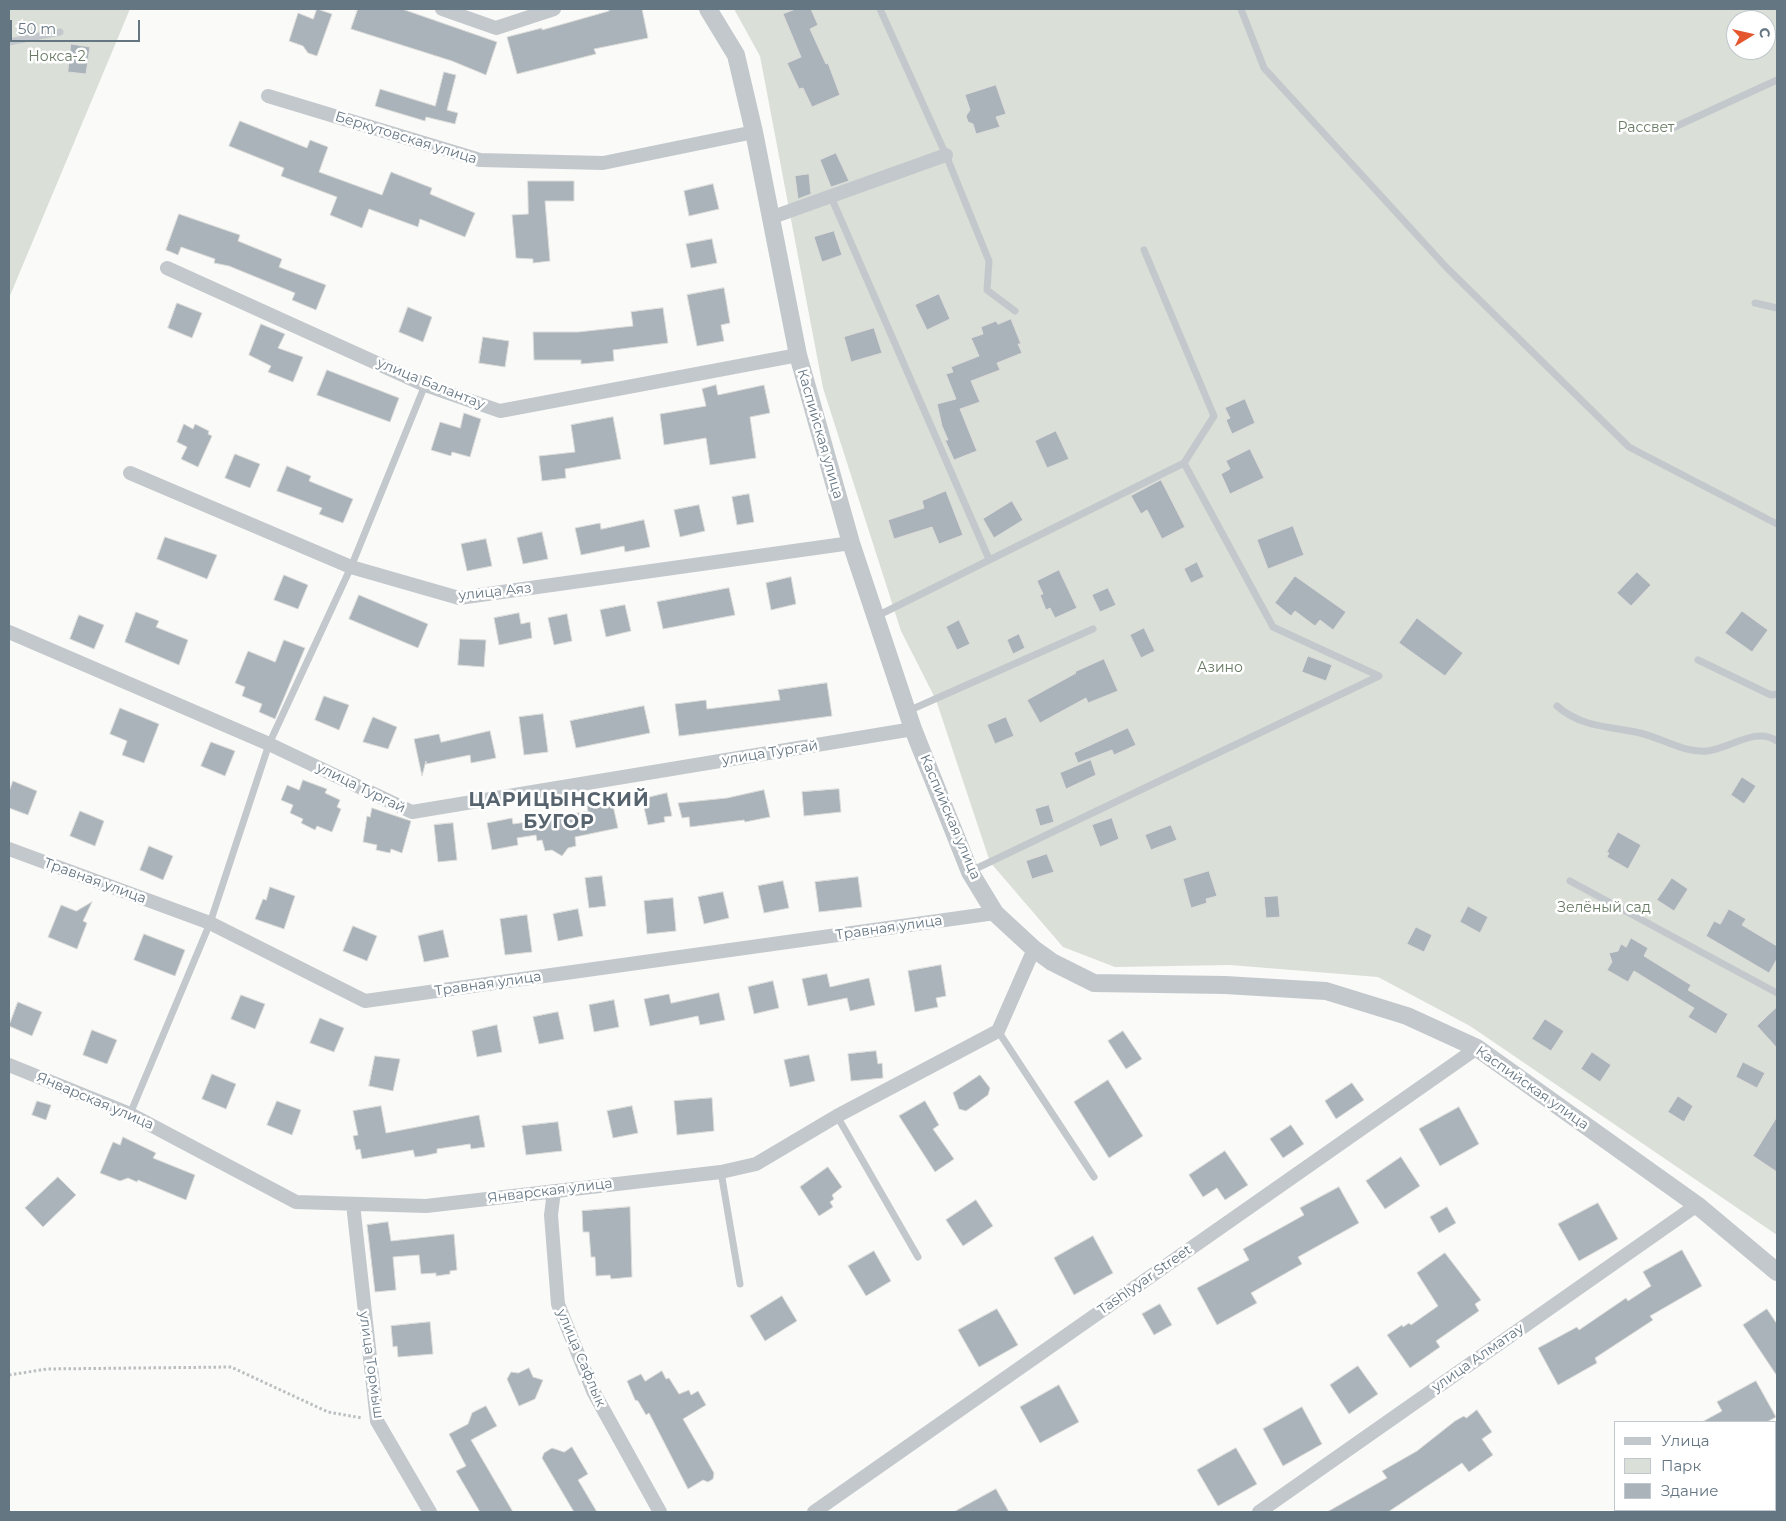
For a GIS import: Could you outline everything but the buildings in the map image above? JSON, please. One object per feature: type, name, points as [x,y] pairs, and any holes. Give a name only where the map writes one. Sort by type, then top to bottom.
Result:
[{"type":"street","points":[[442,9],[496,28],[554,9]]},
{"type":"street","name":"Каспийская улица","points":[[708,9],[736,55],[754,132],[798,355],[851,543],[913,729],[970,872],[995,913],[1034,949],[1052,962],[1094,983],[1225,985],[1326,991],[1407,1016],[1477,1048],[1697,1204],[1777,1272]]},
{"type":"street","name":"Беркутовская улица","points":[[268,96],[480,160],[603,163],[754,132]]},
{"type":"street","points":[[770,218],[946,154]]},
{"type":"street","name":"улица Балантау","points":[[167,268],[425,385],[500,411],[798,355]]},
{"type":"street","name":"улица Аяз","points":[[130,473],[351,567],[459,598],[851,543]]},
{"type":"street","name":"улица Тургай","points":[[9,632],[269,744],[412,812],[913,729]]},
{"type":"street","name":"Травная улица","points":[[9,849],[210,923],[365,1001],[995,913]]},
{"type":"street","points":[[998,1031],[1034,949]]},
{"type":"street","name":"Январская улица","points":[[9,1065],[130,1114],[296,1202],[426,1206],[721,1172],[756,1164],[837,1116],[998,1031]]},
{"type":"street","name":"Tashlyyar Street","points":[[814,1512],[1477,1048]]},
{"type":"street","name":"улица Сафлык","points":[[554,1191],[551,1215],[558,1304],[593,1391],[660,1512]]},
{"type":"street","name":"улица Тормыш","points":[[353,1204],[377,1421],[430,1512]]},
{"type":"street","name":"улица Алматау","points":[[1259,1512],[1697,1204]]},
{"type":"lane","points":[[880,9],[946,154],[989,261],[987,290],[1015,311]]},
{"type":"lane","points":[[1241,9],[1264,68],[1447,268],[1629,447],[1777,524]]},
{"type":"lane","points":[[9,42],[60,32]]},
{"type":"lane","points":[[1666,131],[1777,80]]},
{"type":"lane","points":[[831,197],[989,559]]},
{"type":"lane","points":[[876,617],[1184,463],[1214,416],[1144,250]]},
{"type":"lane","points":[[1755,303],[1777,308]]},
{"type":"lane","points":[[130,1114],[210,923],[269,744],[351,567],[425,385]]},
{"type":"lane","points":[[970,872],[1379,676],[1273,627],[1184,463]]},
{"type":"lane","points":[[907,711],[1093,629]]},
{"type":"lane","points":[[1698,660],[1771,695],[1777,694]]},
{"type":"lane","points":[[1557,706],[1566,714],[1592,726],[1640,733],[1685,749],[1707,751],[1756,736],[1772,738],[1777,741]]},
{"type":"lane","points":[[1570,881],[1777,993]]},
{"type":"lane","points":[[998,1031],[1094,1177]]},
{"type":"lane","points":[[837,1116],[918,1256]]},
{"type":"lane","points":[[721,1172],[740,1284]]},
{"type":"path","points":[[9,1375],[47,1369],[231,1367],[328,1412],[377,1421]]},
{"type":"green space","name":"Нокса-2","points":[[9,9],[130,9],[9,298]]},
{"type":"green space","name":"Азино","points":[[734,9],[1777,9],[1777,1235],[1470,1026],[1378,977],[1230,965],[1115,967],[1063,947],[990,862],[936,700],[901,631],[823,388],[760,56]]},
{"type":"district","name":"ЦАРИЦЫНСКИЙ БУГОР","points":[[559,811]]},
{"type":"park label","name":"Рассвет","points":[[1646,128]]},
{"type":"park label","name":"Зелёный сад","points":[[1604,908]]}]
